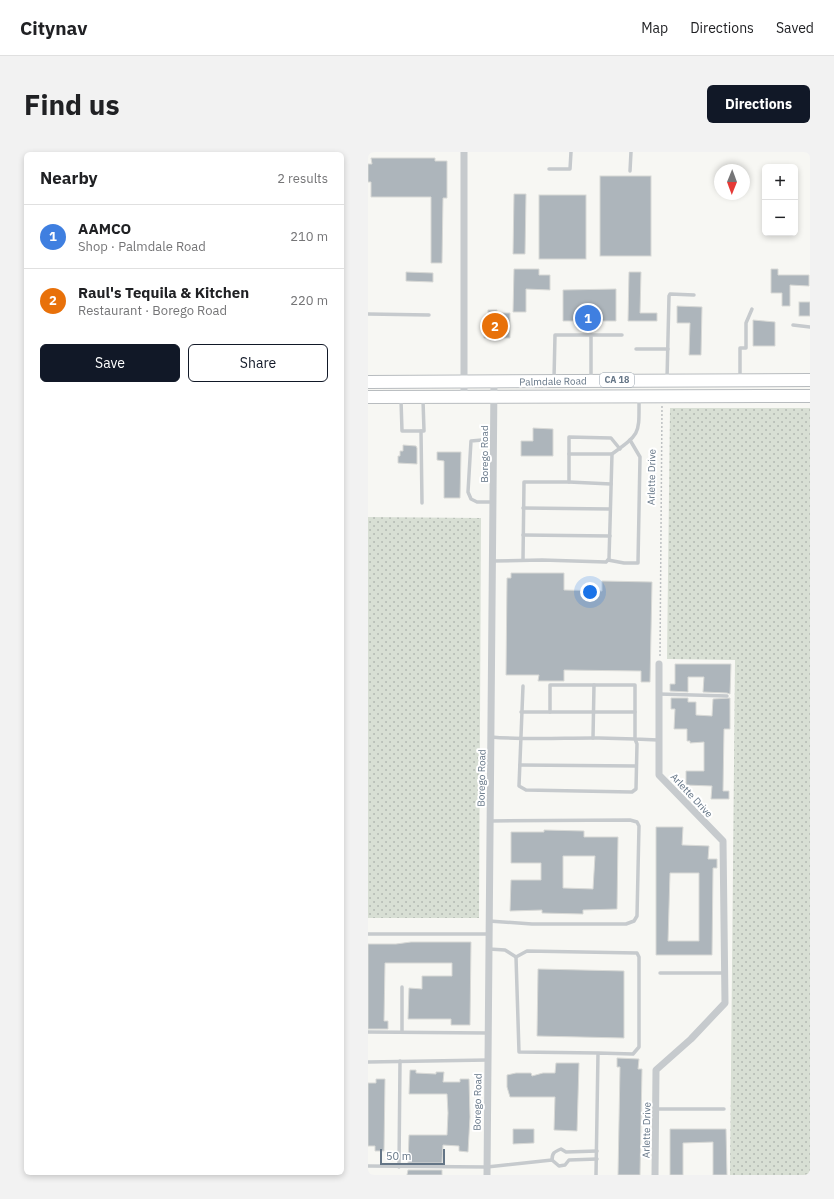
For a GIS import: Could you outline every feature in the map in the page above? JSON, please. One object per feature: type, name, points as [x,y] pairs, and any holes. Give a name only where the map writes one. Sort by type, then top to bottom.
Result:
[{"type":"highway","name":"Palmdale Road","points":[[368,382],[810,380]]},
{"type":"highway","name":"Palmdale Road","points":[[368,397],[810,396]]},
{"type":"street","points":[[464,152],[464,396]]},
{"type":"street","name":"Borego Road","points":[[487,1171],[494,381]]},
{"type":"street","name":"Arlette Drive","points":[[655,1175],[656,1070],[691,1039],[725,1003],[723,841],[659,774],[658,740],[660,664]]},
{"type":"lane","points":[[550,169],[570,169],[571,152]]},
{"type":"lane","points":[[630,171],[631,152]]},
{"type":"lane","points":[[667,380],[669,295],[694,295]]},
{"type":"lane","points":[[740,380],[740,348],[746,348],[746,323],[752,309]]},
{"type":"lane","points":[[368,314],[429,315]]},
{"type":"lane","points":[[793,325],[810,327]]},
{"type":"lane","points":[[554,381],[555,335],[622,335]]},
{"type":"lane","points":[[591,380],[592,335]]},
{"type":"lane","points":[[636,350],[668,350]]},
{"type":"lane","points":[[569,454],[612,454],[620,449],[636,435],[639,428],[639,396]]},
{"type":"lane","points":[[400,397],[402,431],[422,431]]},
{"type":"lane","points":[[422,503],[423,397]]},
{"type":"lane","points":[[569,482],[569,437],[611,438],[620,449]]},
{"type":"lane","points":[[494,439],[471,441],[468,492],[471,500],[477,502],[494,502]]},
{"type":"lane","points":[[493,561],[523,560],[606,562],[608,560],[624,563],[638,563],[640,457],[630,440]]},
{"type":"lane","points":[[608,560],[612,454]]},
{"type":"lane","points":[[523,560],[524,482],[611,484]]},
{"type":"lane","points":[[523,508],[610,509]]},
{"type":"lane","points":[[523,535],[610,536]]},
{"type":"lane","points":[[522,686],[519,786],[526,790],[632,792],[636,789],[637,744],[635,739],[635,685],[550,685],[550,712]]},
{"type":"lane","points":[[594,685],[594,738]]},
{"type":"lane","points":[[659,694],[727,696]]},
{"type":"lane","points":[[522,712],[635,712]]},
{"type":"lane","points":[[491,737],[658,740]]},
{"type":"lane","points":[[520,765],[636,766]]},
{"type":"lane","points":[[489,921],[532,924],[626,924],[634,921],[637,916],[639,826],[637,822],[630,820],[490,821]]},
{"type":"lane","points":[[368,934],[489,934]]},
{"type":"lane","points":[[489,949],[505,950],[516,957]]},
{"type":"lane","points":[[527,951],[637,953],[640,957],[639,1047],[633,1054],[519,1052],[516,957],[527,951]]},
{"type":"lane","points":[[660,973],[724,973]]},
{"type":"lane","points":[[402,987],[402,1032]]},
{"type":"lane","points":[[368,1032],[488,1033]]},
{"type":"lane","points":[[596,1175],[598,1053]]},
{"type":"lane","points":[[368,1062],[488,1060]]},
{"type":"lane","points":[[399,1167],[400,1062]]},
{"type":"lane","points":[[656,1109],[724,1109]]},
{"type":"lane","points":[[552,1160],[552,1155],[561,1150],[566,1152],[597,1151]]},
{"type":"lane","points":[[552,1160],[559,1166],[565,1164],[569,1160],[597,1159]]},
{"type":"lane","points":[[368,1166],[487,1171],[552,1160]]},
{"type":"path","name":"Arlette Drive","points":[[660,664],[662,396]]},
{"type":"shaded area","points":[[670,408],[810,408],[810,1175],[730,1175],[735,660],[667,659]]},
{"type":"shaded area","points":[[368,517],[481,518],[479,918],[368,918]]},
{"type":"building","points":[[371,158],[435,158],[435,161],[447,161],[447,198],[443,198],[442,263],[431,263],[431,197],[371,197],[371,182],[368,182],[368,164],[372,164]]},
{"type":"building","points":[[600,176],[651,176],[651,256],[600,256]]},
{"type":"building","points":[[514,194],[526,194],[525,254],[513,254]]},
{"type":"building","points":[[539,195],[586,195],[586,259],[539,259]]},
{"type":"building","points":[[514,269],[539,269],[539,275],[550,275],[550,290],[526,289],[526,312],[513,312]]},
{"type":"building","points":[[771,269],[778,269],[778,275],[809,275],[809,286],[790,285],[790,306],[782,306],[782,293],[771,293]]},
{"type":"building","points":[[406,272],[433,273],[433,282],[406,281]]},
{"type":"building","points":[[629,272],[641,272],[640,313],[657,313],[657,321],[628,321]]},
{"type":"building","points":[[616,289],[616,321],[563,321],[563,290]]},
{"type":"building","points":[[799,302],[810,302],[810,316],[799,316]]},
{"type":"building","points":[[677,306],[702,307],[701,355],[689,355],[690,323],[677,323]]},
{"type":"building","points":[[488,310],[497,310],[497,313],[510,313],[510,338],[484,338],[485,315],[488,315]]},
{"type":"building","points":[[753,320],[775,322],[775,346],[753,346]]},
{"type":"building","points":[[533,428],[553,429],[553,456],[521,456],[521,441],[533,441]]},
{"type":"building","points":[[403,445],[416,446],[417,464],[398,463],[398,456],[400,456],[400,451],[403,451]]},
{"type":"building","points":[[437,452],[461,452],[460,498],[444,498],[444,461],[437,460]]},
{"type":"building","points":[[511,573],[564,573],[564,590],[602,591],[602,581],[652,582],[650,682],[641,682],[641,671],[564,670],[564,681],[538,681],[539,675],[506,675],[507,578],[511,578]]},
{"type":"building","points":[[675,664],[731,664],[730,694],[703,692],[704,677],[688,677],[688,692],[670,691],[670,684],[675,684]]},
{"type":"building","points":[[671,698],[688,698],[688,702],[696,702],[696,715],[712,716],[713,699],[730,698],[730,729],[724,729],[723,791],[729,791],[729,799],[711,799],[712,786],[686,785],[686,771],[704,771],[704,742],[690,743],[690,741],[687,741],[687,729],[674,729],[675,709],[671,709]]},
{"type":"building","points":[[656,827],[683,827],[682,845],[709,846],[708,859],[717,859],[717,868],[713,868],[712,955],[656,955]],"holes":[[[670,873],[699,873],[699,941],[668,941]]]},
{"type":"building","points":[[544,830],[584,831],[584,837],[618,837],[617,909],[583,910],[583,914],[542,913],[542,910],[510,911],[511,880],[541,880],[541,863],[511,863],[511,832],[544,832]],"holes":[[[563,856],[595,856],[593,889],[563,888]]]},
{"type":"building","points":[[411,942],[471,942],[470,1025],[451,1025],[451,1019],[408,1019],[409,988],[422,989],[422,976],[452,976],[452,963],[385,963],[384,1021],[388,1021],[388,1029],[368,1029],[368,944],[396,944]]},
{"type":"building","points":[[538,969],[624,971],[624,1038],[537,1036]]},
{"type":"building","points":[[617,1058],[639,1059],[638,1069],[642,1069],[640,1175],[618,1175],[620,1067],[617,1067]]},
{"type":"building","points":[[556,1063],[579,1063],[577,1131],[554,1130],[555,1097],[510,1097],[507,1087],[507,1075],[516,1073],[531,1073],[532,1076],[543,1073],[555,1073]]},
{"type":"building","points":[[410,1070],[416,1070],[416,1073],[436,1074],[436,1072],[444,1072],[443,1082],[460,1082],[460,1079],[469,1079],[470,1117],[468,1152],[459,1151],[459,1146],[443,1145],[442,1163],[408,1163],[409,1135],[447,1135],[448,1113],[447,1094],[409,1094]]},
{"type":"building","points":[[376,1079],[385,1079],[384,1151],[375,1151],[375,1146],[368,1146],[368,1083],[376,1083]]},
{"type":"building","points":[[513,1129],[534,1129],[534,1143],[513,1144]]},
{"type":"building","points":[[670,1129],[726,1129],[727,1175],[713,1175],[713,1142],[683,1143],[683,1175],[670,1175]]},
{"type":"building","points":[[408,1170],[442,1170],[442,1175],[407,1175]]},
{"type":"place","name":"AAMCO","points":[[588,318]]},
{"type":"place","name":"Raul's Tequila & Kitchen","points":[[495,326]]}]
